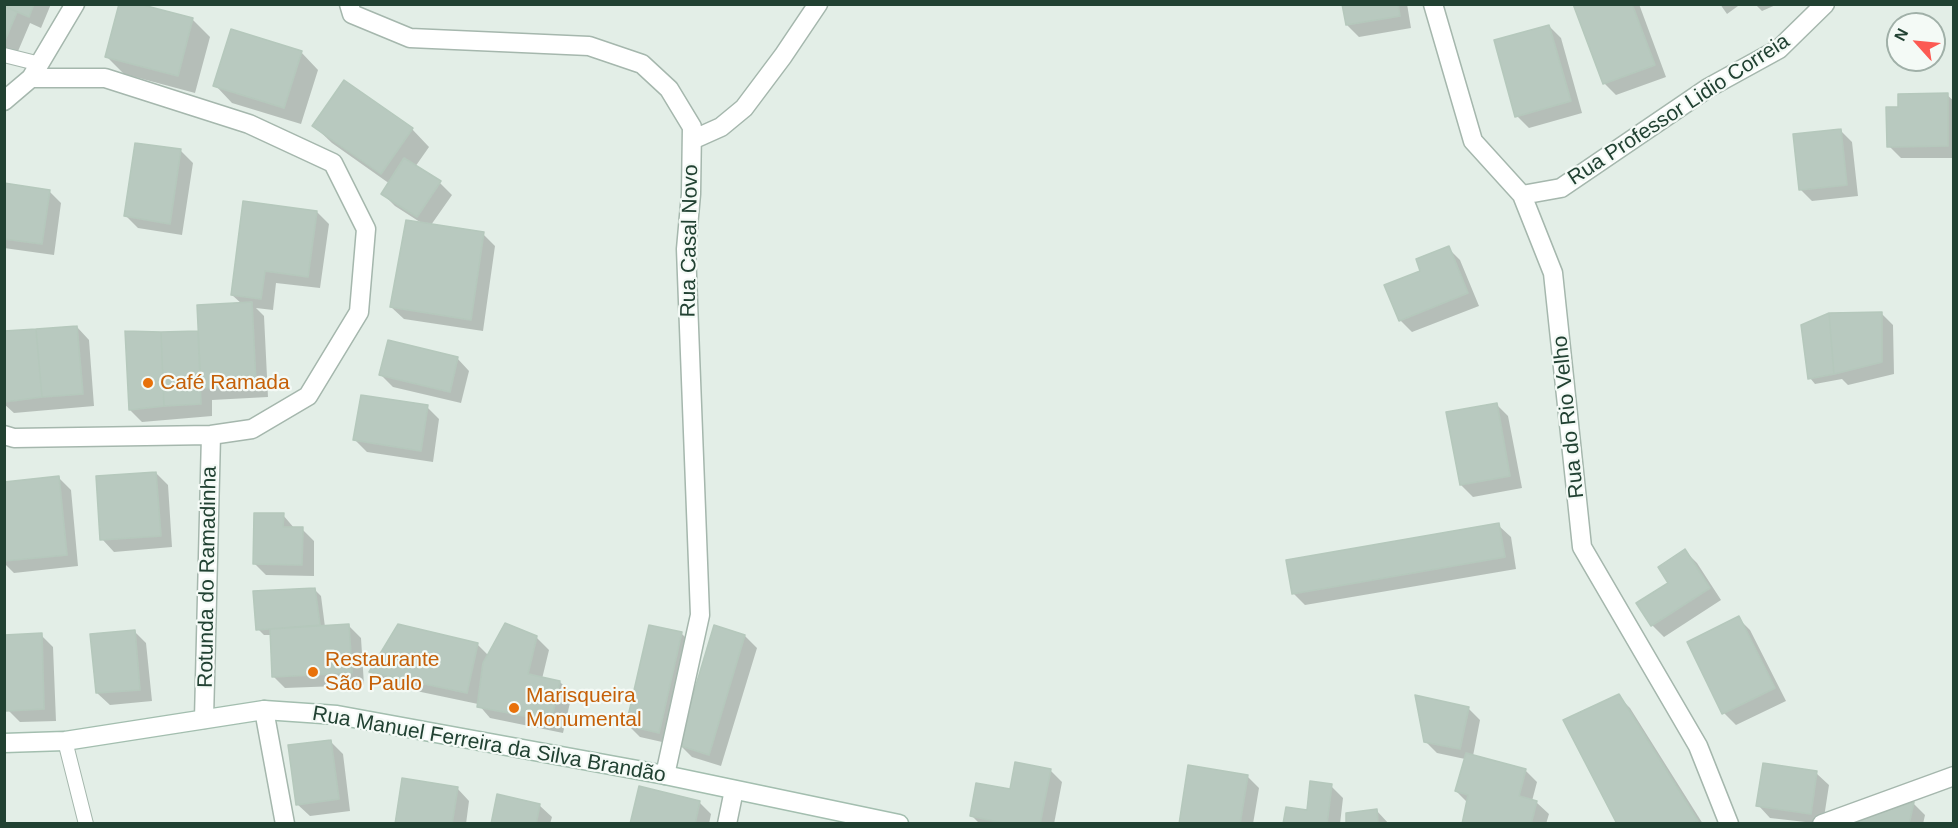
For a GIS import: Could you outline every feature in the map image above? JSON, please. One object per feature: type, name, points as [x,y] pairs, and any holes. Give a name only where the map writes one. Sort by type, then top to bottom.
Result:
[{"type":"street","points":[[4,101],[35,71],[75,4]]},
{"type":"street","name":"Rua Casal Novo","points":[[349,4],[352,14],[410,38],[589,46],[642,64],[669,89],[692,127],[692,194],[686,249],[700,615],[665,776]]},
{"type":"street","points":[[692,140],[721,127],[744,108],[818,4]]},
{"type":"street","name":"Rua do Rio Velho","points":[[1433,4],[1473,141],[1522,195],[1553,273],[1582,547],[1698,746],[1729,824]]},
{"type":"street","name":"Rua Professor Lidio Correia","points":[[1522,195],[1561,188],[1707,88],[1779,49],[1825,4]]},
{"type":"street","name":"Rotunda do Ramadinha","points":[[4,435],[14,438],[211,435],[252,429],[308,396],[358,312],[366,229],[333,163],[249,124],[105,78],[35,71]]},
{"type":"street","name":"Rotunda do Ramadinha","points":[[204,719],[211,435]]},
{"type":"street","points":[[264,710],[285,824]]},
{"type":"street","name":"Rua Manuel Ferreira da Silva Brandão","points":[[4,743],[65,741],[264,710],[337,715],[665,776],[899,824]]},
{"type":"street","points":[[1822,824],[1953,776]]},
{"type":"street","points":[[727,824],[735,790]]},
{"type":"lane","points":[[4,55],[35,71]]},
{"type":"lane","points":[[65,741],[86,824]]},
{"type":"building","points":[[4,4],[34,4],[29,17]]},
{"type":"building","points":[[119,4],[139,4],[193,18],[178,76],[105,57]]},
{"type":"building","points":[[1342,4],[1398,4],[1400,16],[1346,25]]},
{"type":"building","points":[[1573,4],[1632,4],[1655,65],[1603,84]]},
{"type":"building","points":[[4,6],[17,12],[4,43]]},
{"type":"building","points":[[1549,25],[1571,101],[1515,117],[1494,40]]},
{"type":"building","points":[[231,29],[302,51],[284,108],[213,86]]},
{"type":"building","points":[[344,80],[413,128],[381,174],[312,126]]},
{"type":"building","points":[[1948,93],[1948,146],[1887,147],[1886,107],[1898,107],[1898,94]]},
{"type":"building","points":[[1841,129],[1847,185],[1799,190],[1793,134]]},
{"type":"building","points":[[135,143],[181,149],[170,224],[124,216]]},
{"type":"building","points":[[404,158],[441,181],[417,217],[381,194]]},
{"type":"building","points":[[4,183],[50,190],[42,244],[4,239]]},
{"type":"building","points":[[243,201],[317,211],[308,277],[265,271],[261,299],[231,295]]},
{"type":"building","points":[[406,220],[484,232],[471,320],[390,307]]},
{"type":"building","points":[[1449,246],[1468,293],[1399,321],[1384,285],[1420,271],[1416,259]]},
{"type":"building","points":[[252,302],[256,385],[201,388],[197,305]]},
{"type":"building","points":[[1882,312],[1882,362],[1834,374],[1829,313]]},
{"type":"building","points":[[1829,313],[1834,374],[1808,379],[1801,325]]},
{"type":"building","points":[[77,326],[83,394],[42,397],[36,329]]},
{"type":"building","points":[[36,329],[42,397],[4,402],[4,331]]},
{"type":"building","points":[[125,331],[161,332],[164,406],[129,410]]},
{"type":"building","points":[[198,331],[201,404],[164,406],[161,332]]},
{"type":"building","points":[[388,340],[458,357],[450,392],[379,375]]},
{"type":"building","points":[[361,395],[428,405],[421,451],[353,440]]},
{"type":"building","points":[[1497,403],[1510,476],[1460,485],[1446,412]]},
{"type":"building","points":[[156,472],[161,536],[100,540],[96,476]]},
{"type":"building","points":[[59,476],[67,555],[4,561],[4,482]]},
{"type":"building","points":[[254,513],[284,513],[283,527],[303,527],[302,565],[253,564]]},
{"type":"building","points":[[1499,523],[1505,557],[1292,594],[1286,560]]},
{"type":"building","points":[[1685,549],[1710,588],[1651,626],[1636,603],[1668,583],[1658,567]]},
{"type":"building","points":[[315,588],[320,625],[256,630],[253,591]]},
{"type":"building","points":[[1739,616],[1775,688],[1722,714],[1687,642]]},
{"type":"building","points":[[505,623],[537,636],[528,674],[560,681],[551,721],[477,707],[483,663]]},
{"type":"building","points":[[349,624],[352,673],[272,677],[270,629]]},
{"type":"building","points":[[398,624],[478,643],[467,693],[369,672]]},
{"type":"building","points":[[649,625],[682,632],[659,733],[626,725]]},
{"type":"building","points":[[714,625],[745,635],[709,755],[678,745]]},
{"type":"building","points":[[135,630],[140,690],[96,693],[90,634]]},
{"type":"building","points":[[42,633],[44,709],[6,711],[4,635]]},
{"type":"building","points":[[1619,694],[1698,821],[1689,824],[1617,824],[1563,720]]},
{"type":"building","points":[[1415,695],[1469,707],[1460,749],[1424,742]]},
{"type":"building","points":[[331,740],[339,799],[296,805],[288,745]]},
{"type":"building","points":[[1466,753],[1526,769],[1519,796],[1537,801],[1531,824],[1462,824],[1468,795],[1455,791]]},
{"type":"building","points":[[1015,762],[1051,769],[1040,824],[1008,824],[970,816],[976,783],[1010,789]]},
{"type":"building","points":[[1763,763],[1817,771],[1811,814],[1756,806]]},
{"type":"building","points":[[1188,765],[1248,775],[1240,824],[1179,824]]},
{"type":"building","points":[[402,778],[458,787],[452,824],[395,824]]},
{"type":"building","points":[[1310,781],[1332,784],[1327,824],[1283,824],[1286,807],[1307,810]]},
{"type":"building","points":[[639,786],[700,801],[695,824],[630,824]]},
{"type":"building","points":[[497,794],[540,804],[536,824],[491,824]]},
{"type":"building","points":[[1914,802],[1909,824],[1850,824],[1850,822]]},
{"type":"building","points":[[1377,809],[1378,824],[1346,824],[1346,813]]},
{"type":"place","name":"Café Ramada","points":[[148,383]]},
{"type":"place","name":"Restaurante São Paulo","points":[[313,672]]},
{"type":"place","name":"Marisqueira Monumental","points":[[514,708]]}]
